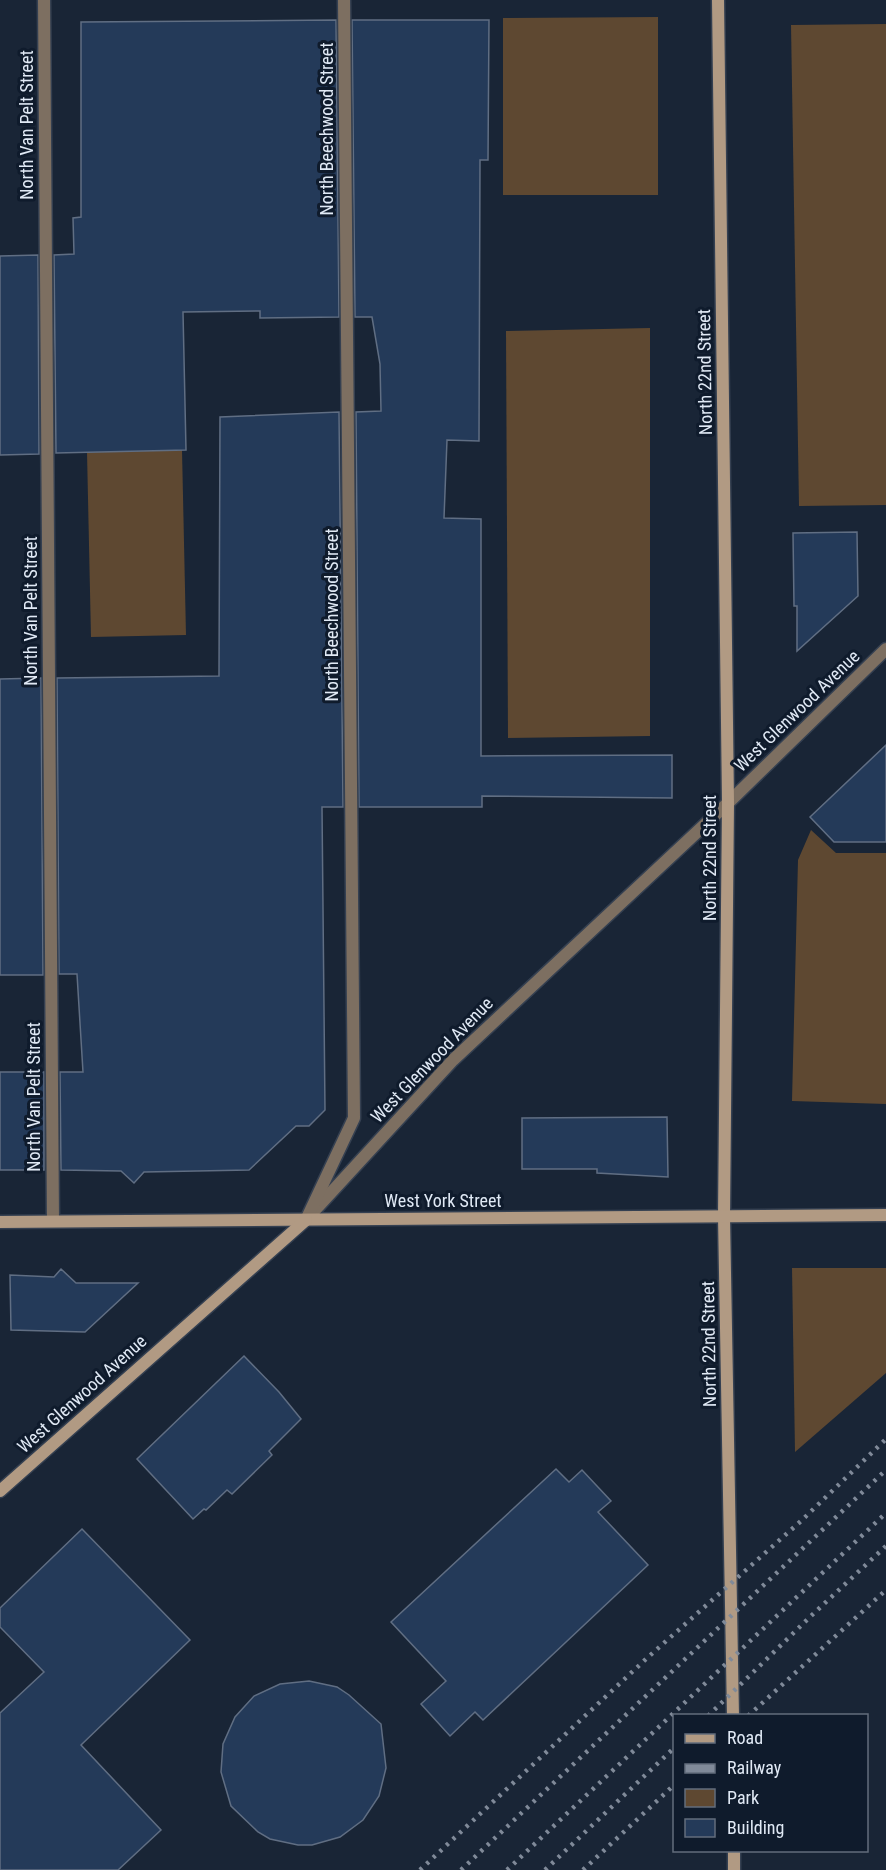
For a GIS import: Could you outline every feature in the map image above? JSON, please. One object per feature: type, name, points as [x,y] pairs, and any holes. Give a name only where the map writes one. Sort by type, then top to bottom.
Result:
[{"type":"main road","name":"North 22nd Street","points":[[718,0],[728,803],[724,1217],[733,1714]]},
{"type":"main road","name":"West York Street","points":[[0,1222],[886,1215]]},
{"type":"main road","name":"West Glenwood Avenue","points":[[0,1491],[306,1220]]},
{"type":"main road","points":[[734,1852],[735,1870]]},
{"type":"street","name":"North Van Pelt Street","points":[[44,0],[53,1221]]},
{"type":"street","name":"North Beechwood Street","points":[[306,1220],[354,1118],[344,0]]},
{"type":"street","name":"West Glenwood Avenue","points":[[306,1220],[453,1060],[728,803],[886,649]]},
{"type":"green space","points":[[658,17],[658,195],[503,195],[503,18]]},
{"type":"green space","points":[[886,24],[886,505],[799,506],[791,25]]},
{"type":"green space","points":[[650,328],[650,736],[508,738],[506,331]]},
{"type":"green space","points":[[182,450],[186,635],[91,637],[87,452]]},
{"type":"green space","points":[[811,830],[836,853],[886,853],[886,1104],[792,1101],[798,860]]},
{"type":"green space","points":[[792,1268],[886,1268],[886,1373],[795,1452]]},
{"type":"building","points":[[336,20],[339,317],[260,318],[260,311],[183,312],[186,450],[56,453],[54,255],[74,254],[73,218],[81,217],[81,22]]},
{"type":"building","points":[[352,20],[489,20],[488,160],[480,160],[479,441],[447,440],[444,518],[481,519],[481,756],[672,755],[672,798],[482,796],[482,807],[359,807],[356,412],[381,411],[380,364],[372,317],[355,317]]},
{"type":"building","points":[[38,255],[39,454],[0,455],[0,256]]},
{"type":"building","points":[[339,412],[343,807],[322,807],[325,1110],[309,1126],[296,1126],[249,1170],[144,1172],[134,1183],[121,1171],[61,1170],[60,1072],[83,1072],[77,974],[59,974],[57,678],[219,676],[220,417]]},
{"type":"building","points":[[857,532],[858,596],[797,651],[793,533]]},
{"type":"building","points":[[41,678],[43,975],[0,975],[0,679]]},
{"type":"building","points":[[886,745],[886,842],[834,842],[810,817]]},
{"type":"building","points":[[0,1072],[44,1072],[44,1170],[0,1170]]},
{"type":"building","points":[[667,1117],[668,1177],[597,1173],[597,1169],[522,1169],[522,1118]]},
{"type":"building","points":[[61,1269],[76,1283],[138,1283],[85,1332],[11,1330],[10,1275],[54,1277]]},
{"type":"building","points":[[244,1356],[279,1392],[301,1419],[269,1451],[272,1455],[232,1494],[227,1490],[193,1519],[137,1459]]},
{"type":"building","points":[[556,1469],[569,1482],[582,1470],[611,1501],[598,1512],[648,1565],[483,1720],[475,1712],[450,1736],[421,1704],[446,1681],[391,1622]]},
{"type":"building","points":[[82,1529],[190,1640],[81,1745],[161,1830],[118,1870],[0,1870],[0,1713],[44,1672],[0,1627],[0,1608]]},
{"type":"building","points":[[309,1681],[337,1687],[381,1724],[386,1768],[379,1796],[363,1820],[340,1837],[312,1845],[298,1845],[270,1839],[258,1832],[231,1806],[221,1772],[223,1744],[235,1717],[254,1696],[280,1684]]},
{"type":"railway","points":[[420,1870],[646,1659],[801,1521],[886,1439]]},
{"type":"railway","points":[[461,1870],[886,1470]]},
{"type":"railway","points":[[507,1870],[886,1513]]},
{"type":"railway","points":[[710,1714],[886,1546]]},
{"type":"railway","points":[[750,1714],[886,1590]]},
{"type":"railway","points":[[545,1870],[673,1749]]},
{"type":"railway","points":[[583,1870],[673,1786]]}]
